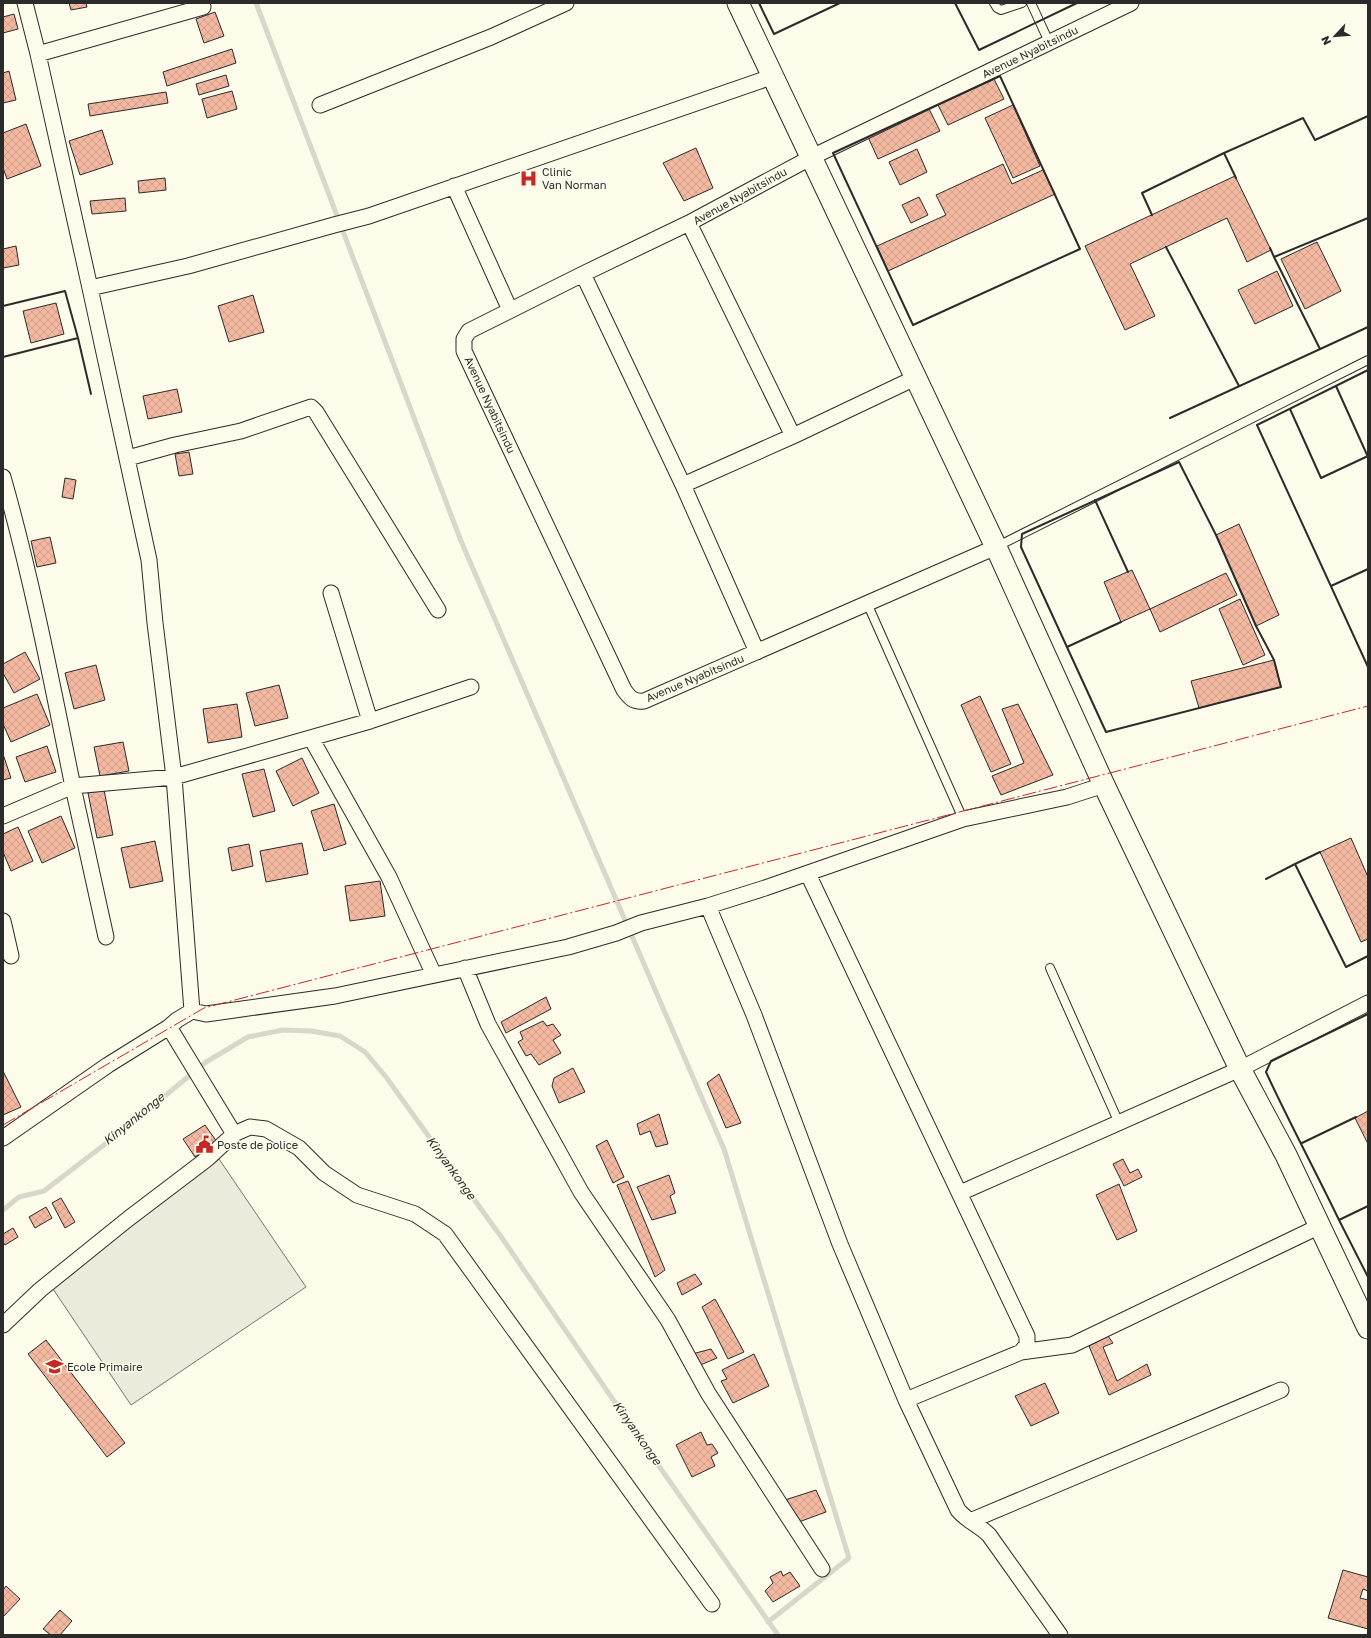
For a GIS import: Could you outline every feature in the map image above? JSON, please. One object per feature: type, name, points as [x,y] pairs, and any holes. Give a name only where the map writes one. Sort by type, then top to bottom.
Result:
[{"type":"street","points":[[25,3],[38,54],[150,560],[155,622],[174,777],[192,1011]]},
{"type":"street","points":[[320,105],[491,37],[566,3]]},
{"type":"street","points":[[738,3],[774,76],[915,378],[996,547],[1104,785],[1240,1069],[1286,1155],[1368,1328]]},
{"type":"street","name":"Avenue Nyabitsindu","points":[[996,547],[644,701],[637,702],[630,698],[624,690],[464,351],[464,339],[470,331],[510,310],[689,223],[812,157],[1131,3]]},
{"type":"street","points":[[38,54],[203,7]]},
{"type":"street","points":[[90,288],[188,266],[369,216],[774,76]]},
{"type":"street","points":[[454,186],[510,310]]},
{"type":"street","points":[[689,223],[793,436]]},
{"type":"street","points":[[583,274],[683,485],[757,652]]},
{"type":"street","points":[[683,485],[793,436],[915,378]]},
{"type":"street","points":[[128,458],[175,445],[241,431],[311,407],[316,412],[438,610]]},
{"type":"street","points":[[3,477],[9,519],[53,681],[73,786],[106,937]]},
{"type":"street","points":[[331,593],[370,721]]},
{"type":"street","points":[[3,816],[73,786],[174,777],[370,721],[471,687]]},
{"type":"street","points":[[310,738],[389,877],[434,975]]},
{"type":"street","points":[[3,1138],[108,1065],[192,1011],[206,1014],[335,996],[568,947],[616,933],[641,923],[708,906],[808,874],[962,819],[1067,797],[1104,785]]},
{"type":"street","points":[[808,874],[1027,1336],[1027,1345],[1021,1352]]},
{"type":"street","points":[[708,906],[754,1015],[840,1244],[906,1400],[958,1510],[970,1521],[981,1526],[989,1535],[1060,1635]]},
{"type":"street","points":[[3,921],[11,956]]},
{"type":"street","points":[[465,968],[488,1024],[581,1192],[668,1320],[708,1393],[822,1569]]},
{"type":"street","points":[[960,1193],[1240,1069],[1368,1003]]},
{"type":"street","points":[[169,1027],[214,1104],[234,1134]]},
{"type":"street","points":[[3,1325],[40,1290],[128,1219],[207,1159],[234,1134],[250,1127],[266,1129],[299,1148],[324,1173],[357,1195],[415,1214],[445,1234],[712,1604]]},
{"type":"street","points":[[906,1400],[1021,1352],[1072,1344],[1320,1226]]},
{"type":"street","points":[[970,1521],[1281,1390]]},
{"type":"lane","points":[[994,3],[997,8],[1001,10],[1022,3]]},
{"type":"lane","points":[[1031,3],[1049,42]]},
{"type":"lane","points":[[996,547],[1368,360]]},
{"type":"lane","points":[[867,603],[962,819]]},
{"type":"lane","points":[[1050,968],[1119,1123]]},
{"type":"shaded area","points":[[219,1159],[306,1287],[131,1405],[45,1277]]},
{"type":"building","points":[[69,3],[86,3],[87,7],[71,10]]},
{"type":"building","points":[[215,12],[224,36],[204,43],[196,19]]},
{"type":"building","points":[[14,14],[18,29],[3,33],[3,17]]},
{"type":"building","points":[[232,49],[236,63],[167,86],[163,72]]},
{"type":"building","points":[[9,71],[16,100],[3,103],[3,73]]},
{"type":"building","points":[[226,75],[229,86],[199,95],[196,84]]},
{"type":"building","points":[[994,79],[1004,99],[948,125],[938,105]]},
{"type":"building","points":[[232,91],[237,109],[207,118],[202,99]]},
{"type":"building","points":[[166,92],[168,103],[90,116],[88,104]]},
{"type":"building","points":[[1013,105],[1040,166],[1013,178],[985,118]]},
{"type":"building","points":[[929,109],[940,131],[878,159],[868,137]]},
{"type":"building","points":[[26,124],[41,166],[7,179],[3,168],[3,133]]},
{"type":"building","points":[[102,130],[113,164],[80,175],[69,141]]},
{"type":"building","points":[[696,148],[713,188],[684,201],[663,163]]},
{"type":"building","points":[[917,149],[927,172],[900,185],[889,162]]},
{"type":"building","points":[[1003,164],[1012,184],[1043,170],[1055,194],[888,271],[877,246],[946,215],[936,195]]},
{"type":"building","points":[[1235,176],[1271,250],[1247,262],[1227,218],[1130,264],[1155,316],[1125,330],[1085,246]]},
{"type":"building","points":[[165,178],[166,190],[139,193],[138,181]]},
{"type":"building","points":[[919,197],[928,215],[911,223],[902,205]]},
{"type":"building","points":[[125,198],[126,211],[92,214],[90,201]]},
{"type":"building","points":[[1317,242],[1341,291],[1305,309],[1281,259]]},
{"type":"building","points":[[16,246],[19,265],[3,268],[3,249]]},
{"type":"building","points":[[1277,271],[1293,306],[1255,324],[1238,290]]},
{"type":"building","points":[[253,295],[264,332],[229,342],[218,306]]},
{"type":"building","points":[[56,303],[64,334],[31,343],[23,311]]},
{"type":"building","points":[[177,389],[182,412],[148,419],[143,396]]},
{"type":"building","points":[[189,452],[193,474],[179,476],[175,454]]},
{"type":"building","points":[[65,478],[76,480],[73,499],[62,497]]},
{"type":"building","points":[[1239,524],[1279,615],[1256,626],[1216,535]]},
{"type":"building","points":[[50,537],[56,563],[37,567],[31,541]]},
{"type":"building","points":[[1132,570],[1150,609],[1121,622],[1104,582]]},
{"type":"building","points":[[1226,573],[1237,595],[1160,632],[1150,609]]},
{"type":"building","points":[[1240,599],[1265,655],[1243,665],[1219,609]]},
{"type":"building","points":[[25,652],[40,679],[14,693],[3,673],[3,664]]},
{"type":"building","points":[[1274,660],[1281,687],[1199,708],[1191,681]]},
{"type":"building","points":[[96,665],[105,700],[74,709],[65,673]]},
{"type":"building","points":[[279,685],[288,718],[255,726],[246,693]]},
{"type":"building","points":[[37,694],[50,725],[11,742],[3,724],[3,708]]},
{"type":"building","points":[[980,696],[1011,764],[991,772],[961,705]]},
{"type":"building","points":[[237,704],[242,737],[208,743],[203,709]]},
{"type":"building","points":[[1018,704],[1053,775],[1001,795],[992,776],[1024,763],[1002,709]]},
{"type":"building","points":[[123,742],[129,771],[100,776],[94,747]]},
{"type":"building","points":[[47,746],[56,772],[25,782],[16,757]]},
{"type":"building","points":[[3,754],[11,778],[3,780]]},
{"type":"building","points":[[302,758],[319,793],[293,806],[276,771]]},
{"type":"building","points":[[264,769],[275,811],[253,817],[242,774]]},
{"type":"building","points":[[104,790],[113,835],[97,838],[88,793]]},
{"type":"building","points":[[334,804],[346,844],[324,851],[311,811]]},
{"type":"building","points":[[61,816],[75,848],[42,863],[28,831]]},
{"type":"building","points":[[18,827],[33,861],[11,871],[3,852],[3,834]]},
{"type":"building","points":[[1351,838],[1368,877],[1368,939],[1361,942],[1320,852]]},
{"type":"building","points":[[155,841],[163,881],[130,888],[121,848]]},
{"type":"building","points":[[302,843],[308,874],[266,882],[260,851]]},
{"type":"building","points":[[249,844],[253,866],[232,871],[228,848]]},
{"type":"building","points":[[380,881],[385,916],[350,921],[345,886]]},
{"type":"building","points":[[546,997],[551,1009],[506,1033],[501,1022]]},
{"type":"building","points":[[543,1021],[547,1026],[553,1024],[561,1035],[553,1040],[561,1053],[539,1065],[531,1054],[526,1056],[518,1042],[523,1039],[520,1032]]},
{"type":"building","points":[[573,1068],[585,1092],[559,1103],[552,1086],[554,1078]]},
{"type":"building","points":[[3,1071],[21,1107],[3,1115]]},
{"type":"building","points":[[719,1074],[741,1123],[726,1128],[707,1083]]},
{"type":"building","points":[[1368,1111],[1368,1144],[1355,1118]]},
{"type":"building","points":[[659,1114],[668,1144],[656,1147],[650,1131],[640,1135],[637,1124]]},
{"type":"building","points":[[205,1125],[217,1142],[195,1157],[183,1139]]},
{"type":"building","points":[[607,1140],[624,1177],[613,1183],[596,1146]]},
{"type":"building","points":[[1123,1159],[1130,1173],[1138,1169],[1142,1177],[1124,1186],[1113,1164]]},
{"type":"building","points":[[669,1175],[675,1193],[670,1196],[676,1213],[652,1220],[637,1187]]},
{"type":"building","points":[[628,1181],[665,1270],[655,1277],[617,1185]]},
{"type":"building","points":[[1119,1184],[1137,1231],[1117,1240],[1096,1195]]},
{"type":"building","points":[[61,1198],[75,1222],[65,1228],[52,1203]]},
{"type":"building","points":[[46,1207],[52,1218],[35,1228],[29,1217]]},
{"type":"building","points":[[13,1228],[18,1237],[5,1245],[3,1242],[3,1234]]},
{"type":"building","points":[[695,1274],[702,1284],[682,1295],[677,1283]]},
{"type":"building","points":[[715,1299],[744,1352],[728,1359],[702,1307]]},
{"type":"building","points":[[1108,1336],[1113,1343],[1103,1347],[1117,1381],[1147,1364],[1151,1375],[1109,1395],[1089,1346]]},
{"type":"building","points":[[46,1340],[125,1443],[107,1457],[28,1354]]},
{"type":"building","points":[[711,1349],[717,1358],[698,1366],[692,1354]]},
{"type":"building","points":[[754,1354],[769,1386],[733,1403],[721,1381],[727,1379],[722,1370]]},
{"type":"building","points":[[1045,1383],[1059,1413],[1031,1426],[1015,1396]]},
{"type":"building","points":[[701,1432],[707,1445],[712,1444],[718,1453],[711,1457],[715,1466],[692,1477],[676,1445]]},
{"type":"building","points":[[816,1490],[826,1512],[796,1523],[785,1500]]},
{"type":"building","points":[[1343,1570],[1368,1577],[1368,1591],[1363,1589],[1360,1598],[1368,1600],[1368,1629],[1328,1618]]},
{"type":"building","points":[[781,1571],[783,1576],[790,1572],[800,1586],[773,1602],[765,1591],[773,1583],[770,1577]]},
{"type":"building","points":[[6,1586],[20,1599],[3,1617],[3,1590]]},
{"type":"building","points":[[60,1610],[72,1621],[60,1635],[51,1635],[43,1629]]},
{"type":"waterway","points":[[256,3],[461,541],[724,1149],[849,1558],[768,1622]]},
{"type":"waterway","name":"Kinyankonge","points":[[3,1210],[19,1197],[44,1191],[126,1128],[206,1062],[248,1037],[283,1030],[311,1031],[340,1036],[365,1052],[386,1077],[502,1238],[656,1462],[778,1635]]},
{"type":"wall","points":[[759,3],[774,34],[840,3]]},
{"type":"wall","points":[[955,3],[979,50],[1077,3]]},
{"type":"wall","points":[[1000,76],[1080,249],[913,325],[833,153],[1000,76]]},
{"type":"wall","points":[[1224,153],[1303,118],[1315,140],[1368,116]]},
{"type":"wall","points":[[1152,215],[1142,193],[1224,153],[1236,178]]},
{"type":"wall","points":[[1320,349],[1274,257],[1368,218]]},
{"type":"wall","points":[[1166,247],[1239,386]]},
{"type":"wall","points":[[1270,248],[1274,257]]},
{"type":"wall","points":[[3,306],[65,291],[78,338],[3,357]]},
{"type":"wall","points":[[1170,418],[1368,327]]},
{"type":"wall","points":[[78,338],[91,394]]},
{"type":"wall","points":[[1368,370],[1257,425],[1368,667]]},
{"type":"wall","points":[[1336,386],[1368,457]]},
{"type":"wall","points":[[1290,409],[1321,478],[1368,456]]},
{"type":"wall","points":[[1179,462],[1216,535],[1256,626],[1274,660],[1281,687],[1106,732],[1021,547],[1022,534],[1179,462]]},
{"type":"wall","points":[[1095,500],[1128,572]]},
{"type":"wall","points":[[1331,586],[1368,569]]},
{"type":"wall","points":[[1067,647],[1121,622]]},
{"type":"wall","points":[[1320,852],[1295,864],[1346,967],[1368,956]]},
{"type":"wall","points":[[1266,879],[1295,864]]},
{"type":"wall","points":[[1368,1014],[1271,1061],[1266,1072],[1339,1220],[1368,1206]]},
{"type":"wall","points":[[1302,1143],[1356,1117]]},
{"type":"wall","points":[[1339,1220],[1368,1277]]},
{"type":"power","points":[[3,1125],[204,1008],[1368,706]]},
{"type":"place","name":"Clinic Van Norman","points":[[529,178]]},
{"type":"place","name":"Poste de police","points":[[204,1145]]},
{"type":"place","name":"Ecole Primaire","points":[[54,1367]]}]
